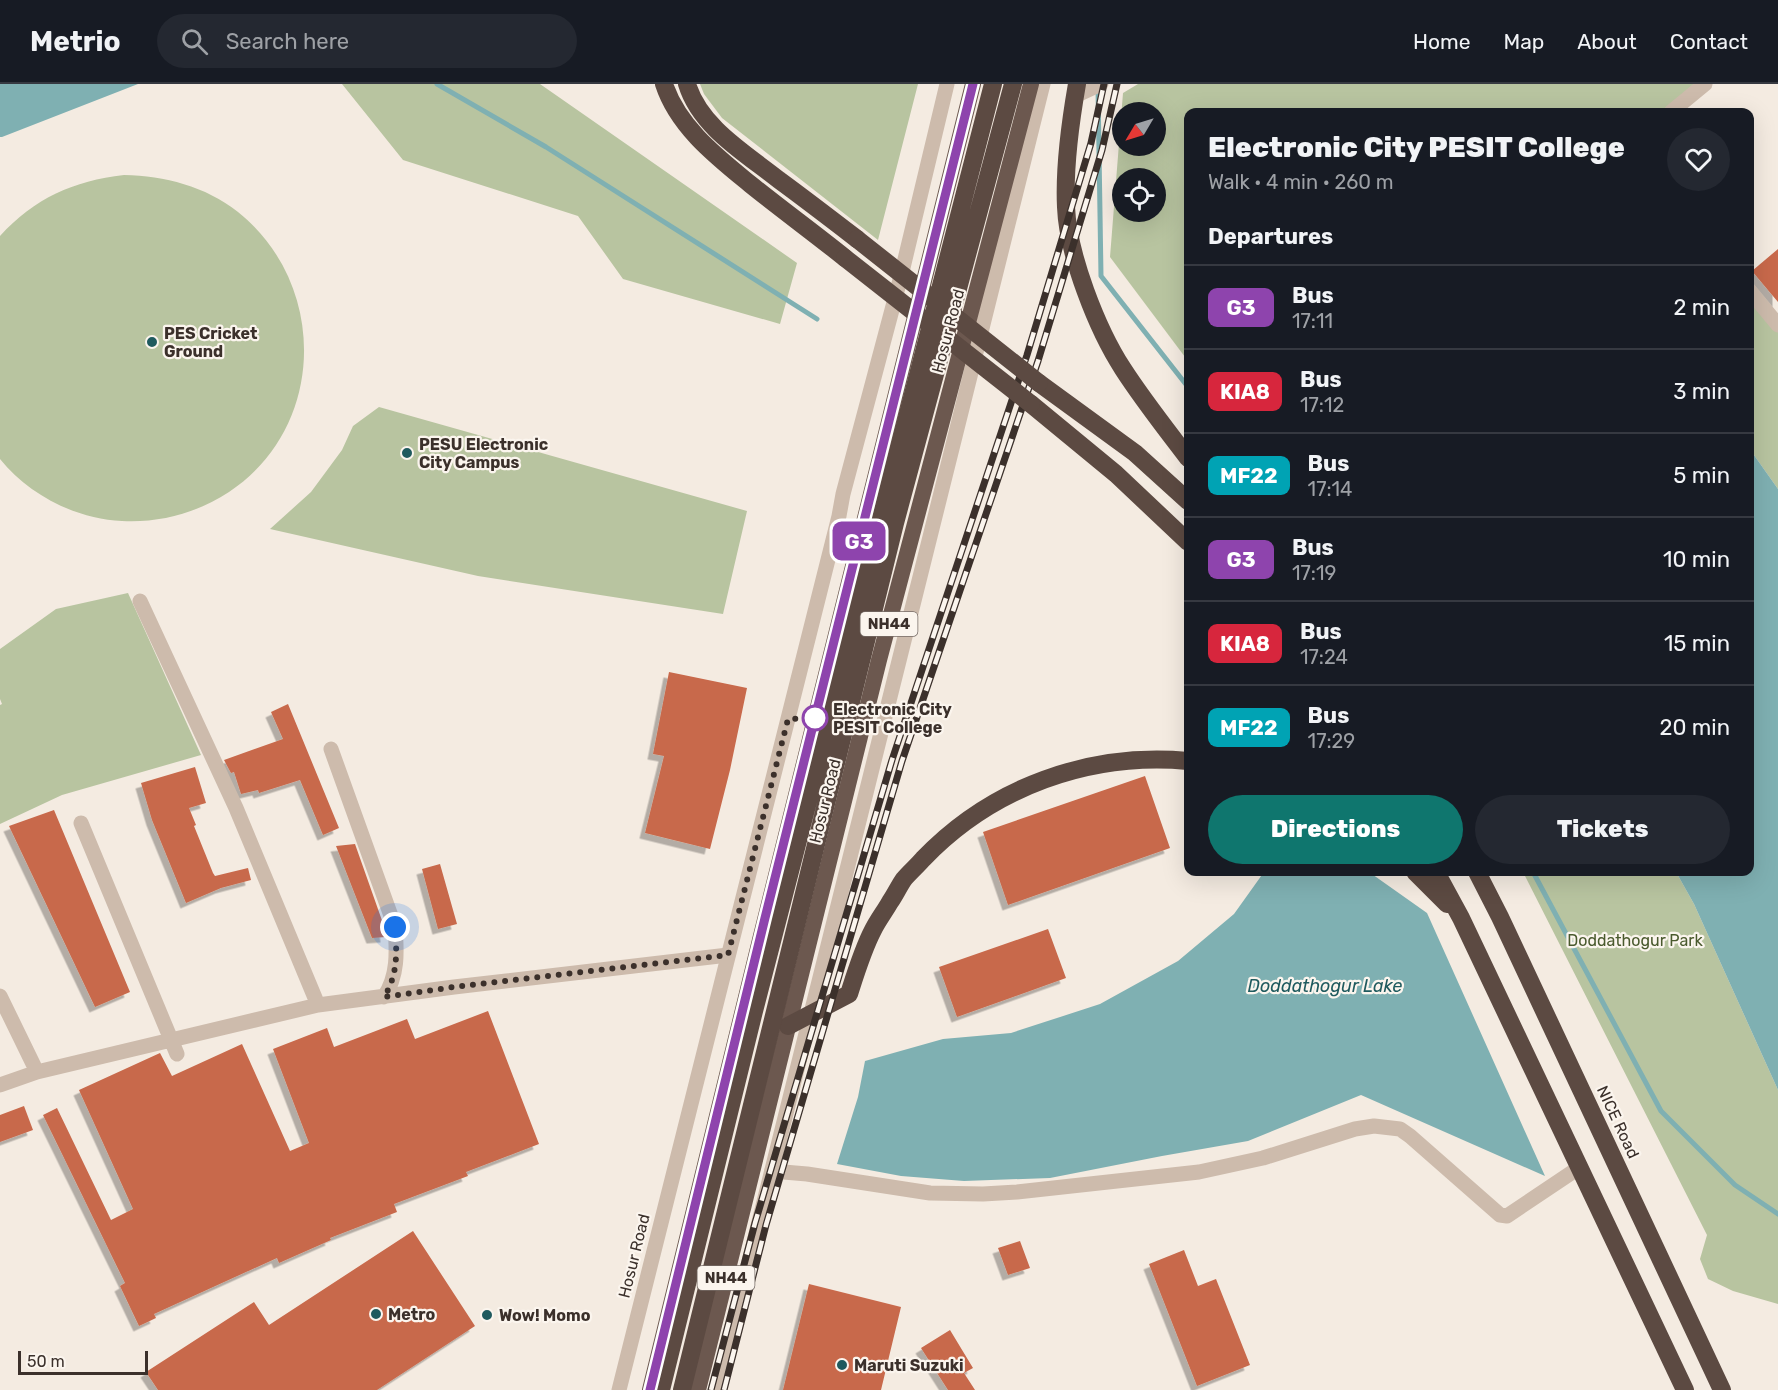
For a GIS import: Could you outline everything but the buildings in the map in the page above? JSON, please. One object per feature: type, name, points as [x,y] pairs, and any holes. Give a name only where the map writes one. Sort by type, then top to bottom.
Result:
[{"type":"highway","points":[[664,84],[668,97],[698,138],[721,160],[1031,404],[1116,474],[1184,538]]},
{"type":"highway","points":[[687,84],[690,95],[705,118],[729,141],[1039,383],[1135,453],[1184,497]]},
{"type":"highway","name":"Hosur Road","points":[[650,1390],[974,84]]},
{"type":"highway","points":[[661,1390],[754,1011],[993,84]]},
{"type":"highway","points":[[682,1390],[895,523],[1013,84]]},
{"type":"highway","name":"Hosur Road","points":[[698,1390],[879,660],[1031,84]]},
{"type":"highway","points":[[1076,90],[1068,147],[1066,207],[1070,241],[1096,315],[1122,367],[1184,452]]},
{"type":"highway","points":[[788,1026],[849,994],[873,931],[904,879],[943,839],[981,810],[1017,790],[1088,767],[1124,761],[1184,761]]},
{"type":"highway","points":[[1419,876],[1461,918]]},
{"type":"highway","points":[[1438,876],[1461,918],[1685,1390]]},
{"type":"highway","name":"NICE Road","points":[[1479,876],[1722,1390]]},
{"type":"street","name":"Hosur Road","points":[[619,1390],[947,84]]},
{"type":"street","name":"Hosur Road","points":[[717,1390],[1043,84]]},
{"type":"street","points":[[1076,90],[1101,84]]},
{"type":"street","points":[[1676,108],[1705,84]]},
{"type":"street","points":[[1754,296],[1778,325]]},
{"type":"street","points":[[140,601],[236,808],[318,1005]]},
{"type":"street","points":[[331,749],[395,927],[397,948],[395,977],[384,997]]},
{"type":"street","points":[[81,823],[174,1047]]},
{"type":"street","points":[[0,1085],[37,1072],[174,1047],[318,1005],[728,955]]},
{"type":"street","points":[[0,996],[37,1072]]},
{"type":"street","points":[[772,1171],[807,1174],[930,1193],[1017,1192],[1199,1172],[1263,1158],[1355,1130],[1386,1126],[1400,1129],[1410,1136],[1500,1215],[1507,1216],[1580,1167]]},
{"type":"green space","points":[[342,84],[540,84],[797,263],[780,324],[623,279],[578,216],[403,160]]},
{"type":"green space","points":[[700,84],[918,84],[878,240],[722,118],[704,94]]},
{"type":"green space","points":[[1138,84],[1694,84],[1667,108],[1184,108],[1184,356],[1110,257],[1113,222],[1166,222],[1166,168],[1117,168],[1118,156],[1166,156],[1166,102],[1122,102],[1123,93]]},
{"type":"green space","name":"PES Cricket Ground","points":[[124,175],[184,184],[212,195],[238,212],[267,242],[288,277],[301,315],[304,355],[299,394],[284,431],[261,464],[229,492],[204,506],[178,515],[136,521],[88,516],[55,503],[25,484],[0,459],[0,236],[27,211],[56,193],[88,182]]},
{"type":"green space","points":[[1754,301],[1778,330],[1778,489],[1754,455]]},
{"type":"green space","points":[[379,407],[747,511],[723,614],[478,576],[270,529],[311,492],[342,450],[353,426]]},
{"type":"green space","points":[[128,593],[201,755],[62,795],[0,824],[0,705],[2,704],[0,699],[0,649],[56,609]]},
{"type":"green space","name":"Doddathogur Park","points":[[1525,876],[1678,876],[1694,904],[1778,1090],[1778,1304],[1733,1291],[1708,1279],[1700,1259],[1707,1235]]},
{"type":"water","points":[[0,84],[138,84],[0,137]]},
{"type":"water","points":[[1754,455],[1778,489],[1778,1090],[1694,904],[1678,876],[1754,876]]},
{"type":"water","name":"Doddathogur Lake","points":[[1261,876],[1375,876],[1427,913],[1545,1176],[1361,1095],[1248,1141],[1050,1178],[964,1181],[901,1176],[837,1164],[858,1097],[865,1061],[943,1039],[1011,1033],[1100,1004],[1178,961],[1234,914]]},
{"type":"waterway","points":[[437,84],[546,147],[817,319]]},
{"type":"waterway","points":[[1098,88],[1101,276],[1184,382]]},
{"type":"waterway","points":[[1535,876],[1661,1111],[1735,1185],[1778,1214]]},
{"type":"railway","points":[[711,1390],[755,1223],[892,760],[1027,355],[1091,143],[1104,84]]},
{"type":"railway","points":[[724,1390],[766,1225],[902,761],[1038,361],[1102,150],[1117,84]]},
{"type":"bus line","name":"G3","points":[[650,1390],[973,84]]},
{"type":"place","name":"PES Cricket Ground","points":[[152,342]]},
{"type":"place","name":"PESU Electronic City Campus","points":[[407,453]]},
{"type":"place","name":"Electronic City PESIT College","points":[[815,718]]},
{"type":"place","name":"Metro","points":[[376,1314]]},
{"type":"place","name":"Wow! Momo","points":[[487,1315]]},
{"type":"place","name":"Maruti Suzuki","points":[[842,1365]]},
{"type":"route","points":[[395,927],[397,948],[395,977],[384,997],[728,955],[788,719],[815,718]]}]
